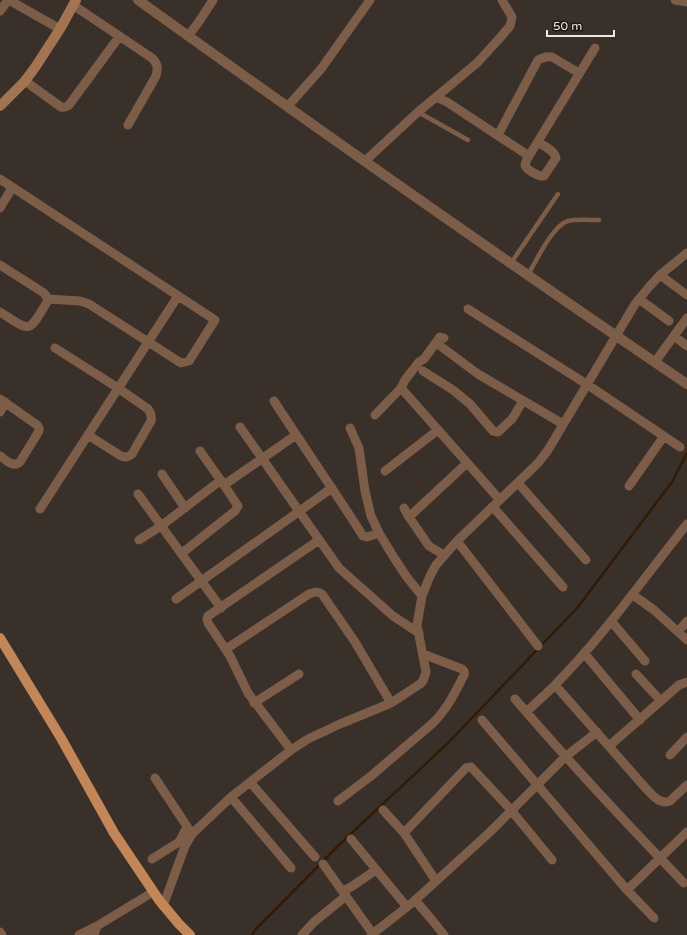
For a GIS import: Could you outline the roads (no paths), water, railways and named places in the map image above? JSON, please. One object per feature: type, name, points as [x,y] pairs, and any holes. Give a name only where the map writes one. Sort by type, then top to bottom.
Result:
[{"type":"main road","points":[[0,106],[36,66],[60,29],[74,3]]},
{"type":"main road","points":[[0,638],[61,738],[114,833],[163,906],[190,935]]},
{"type":"street","points":[[0,11],[8,0],[60,29]]},
{"type":"street","points":[[138,0],[365,161],[687,384]]},
{"type":"street","points":[[188,36],[212,0]]},
{"type":"street","points":[[288,106],[321,69],[370,0]]},
{"type":"street","points":[[365,161],[418,112],[476,63],[510,26],[512,17],[502,0]]},
{"type":"street","points":[[676,0],[687,2]]},
{"type":"street","points":[[74,3],[157,63],[158,69],[156,76],[128,126]]},
{"type":"street","points":[[24,81],[61,107],[66,107],[69,105],[119,36]]},
{"type":"street","points":[[538,142],[553,152],[556,156],[544,176],[539,176],[528,169],[525,164],[529,156],[579,73],[595,48]]},
{"type":"street","points":[[498,135],[538,60],[543,57],[552,57],[579,73]]},
{"type":"street","points":[[436,97],[447,102],[529,156]]},
{"type":"street","points":[[0,179],[215,320],[189,361],[181,362],[85,302],[48,299]]},
{"type":"street","points":[[0,208],[12,188]]},
{"type":"street","points":[[152,859],[179,842],[190,830],[291,750],[308,739],[391,703],[423,681],[426,672],[417,626],[422,596],[433,570],[444,555],[538,463],[548,450],[588,386],[639,298],[660,275],[687,253]]},
{"type":"street","points":[[0,265],[44,293],[48,299]]},
{"type":"street","points":[[660,275],[687,295]]},
{"type":"street","points":[[40,509],[178,296]]},
{"type":"street","points":[[639,298],[669,321]]},
{"type":"street","points":[[0,312],[22,326],[30,327],[34,323],[48,299]]},
{"type":"street","points":[[468,309],[680,447]]},
{"type":"street","points":[[655,362],[687,318]]},
{"type":"street","points":[[674,336],[687,346]]},
{"type":"street","points":[[375,415],[401,388],[405,380],[419,362],[424,359],[440,337],[442,341],[478,374],[563,424]]},
{"type":"street","points":[[55,348],[118,388],[148,409],[151,413],[151,421],[132,454],[128,457],[125,458],[121,456],[88,435]]},
{"type":"street","points":[[423,371],[453,390],[470,404],[493,431],[498,432],[512,419],[523,401]]},
{"type":"street","points":[[401,388],[500,500]]},
{"type":"street","points":[[0,412],[3,400],[39,428],[39,431],[18,464],[12,464],[0,456]]},
{"type":"street","points":[[274,401],[363,536],[367,537],[379,533]]},
{"type":"street","points":[[240,427],[339,568],[393,616],[419,634]]},
{"type":"street","points":[[350,428],[359,448],[365,491],[371,516],[379,533],[406,576],[422,596]]},
{"type":"street","points":[[385,472],[438,430]]},
{"type":"street","points":[[139,540],[222,482],[263,459],[296,436]]},
{"type":"street","points":[[629,486],[664,436]]},
{"type":"street","points":[[182,554],[236,511],[238,506],[200,451]]},
{"type":"street","points":[[409,517],[467,463]]},
{"type":"street","points":[[162,474],[185,508]]},
{"type":"street","points":[[518,483],[586,560]]},
{"type":"street","points":[[176,599],[332,488]]},
{"type":"street","points":[[138,494],[221,608]]},
{"type":"street","points":[[493,507],[563,587]]},
{"type":"street","points":[[404,508],[429,546],[444,555]]},
{"type":"street","points":[[526,712],[555,685],[584,653],[685,530]]},
{"type":"street","points":[[291,750],[248,694],[226,649],[207,621],[208,616],[319,540]]},
{"type":"street","points":[[458,541],[538,646]]},
{"type":"street","points":[[226,649],[309,594],[319,592],[322,594],[355,642],[391,703]]},
{"type":"street","points":[[633,594],[654,610],[687,640]]},
{"type":"street","points":[[611,621],[645,661]]},
{"type":"street","points":[[678,632],[687,621]]},
{"type":"street","points":[[584,653],[640,720]]},
{"type":"street","points":[[338,801],[371,776],[433,723],[441,715],[450,701],[464,676],[464,670],[422,654]]},
{"type":"street","points":[[254,703],[299,674]]},
{"type":"street","points":[[636,674],[661,701]]},
{"type":"street","points":[[609,746],[679,685],[687,682]]},
{"type":"street","points":[[555,685],[657,799],[663,802],[670,801],[687,785]]},
{"type":"street","points":[[515,699],[631,828],[684,883]]},
{"type":"street","points":[[482,720],[627,890],[654,918]]},
{"type":"street","points":[[324,864],[372,934],[436,882],[490,832],[566,757],[597,732]]},
{"type":"street","points":[[670,754],[687,737]]},
{"type":"street","points":[[404,833],[466,768],[469,767],[474,769],[511,810],[552,860]]},
{"type":"street","points":[[155,778],[190,830]]},
{"type":"street","points":[[250,782],[315,857]]},
{"type":"street","points":[[231,797],[291,868]]},
{"type":"street","points":[[383,810],[404,833],[436,882]]},
{"type":"street","points":[[163,906],[190,830]]},
{"type":"street","points":[[627,890],[687,832]]},
{"type":"street","points":[[351,839],[407,907]]},
{"type":"street","points":[[346,896],[345,890],[376,870]]},
{"type":"street","points":[[79,935],[96,931],[154,892]]},
{"type":"street","points":[[302,935],[314,922],[346,896]]},
{"type":"street","points":[[415,900],[443,935]]},
{"type":"lane","points":[[418,112],[468,140]]},
{"type":"lane","points":[[511,263],[558,194]]},
{"type":"lane","points":[[528,275],[554,231],[561,224],[569,221],[599,220]]},
{"type":"waterway","points":[[252,935],[256,929],[340,844],[449,742],[578,607],[672,482],[687,453]]}]
